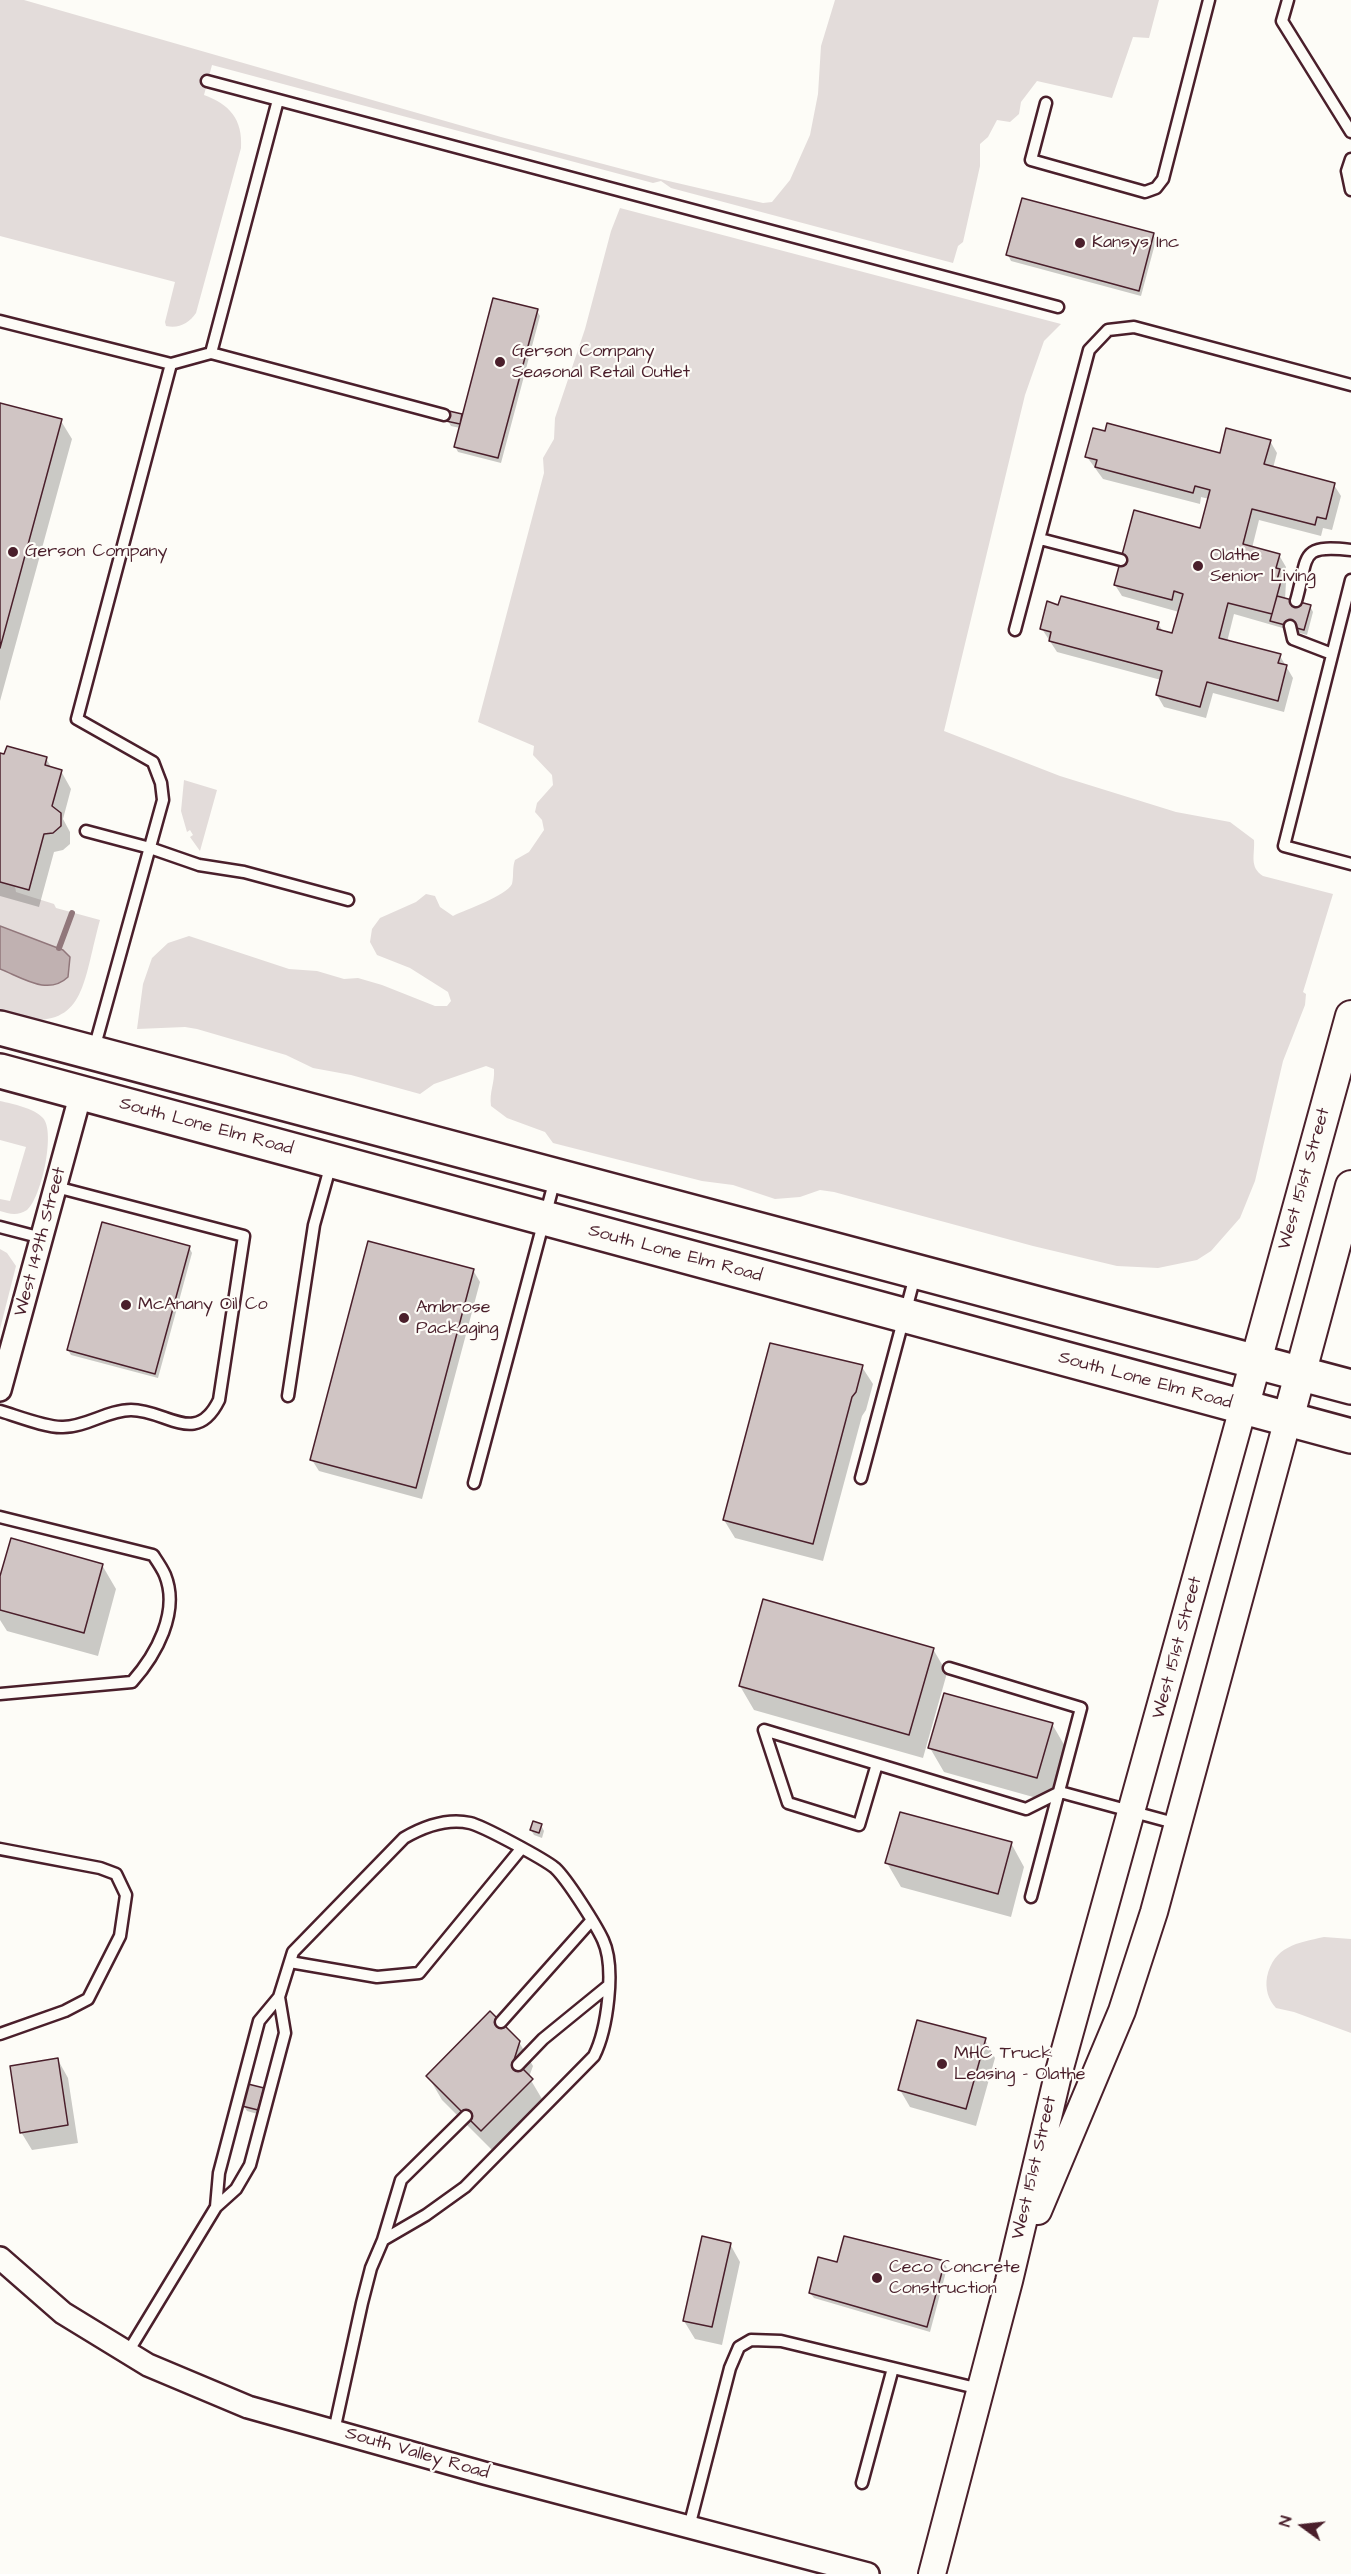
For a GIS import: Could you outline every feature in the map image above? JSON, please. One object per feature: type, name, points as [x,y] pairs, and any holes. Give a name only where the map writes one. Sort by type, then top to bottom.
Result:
[{"type":"main road","name":"West 151st Street","points":[[1243,1408],[1351,1016]]},
{"type":"main road","points":[[0,1028],[557,1174],[1351,1387]]},
{"type":"main road","name":"South Lone Elm Road","points":[[0,1071],[1351,1436]]},
{"type":"main road","name":"West 151st Street","points":[[1287,1419],[1351,1186]]},
{"type":"street","name":"West 149th Street","points":[[0,1390],[81,1093]]},
{"type":"street","name":"West 151st Street","points":[[932,2574],[1009,2281],[1058,2075],[1133,1812],[1243,1408]]},
{"type":"street","name":"West 151st Street","points":[[1009,2281],[1122,2011],[1179,1824],[1287,1419]]},
{"type":"street","name":"South Valley Road","points":[[0,2258],[63,2313],[148,2365],[248,2407],[868,2574]]},
{"type":"lane","points":[[1046,103],[1031,160],[1145,192],[1156,188],[1163,178],[1209,0]]},
{"type":"lane","points":[[1288,0],[1282,21],[1351,132]]},
{"type":"lane","points":[[207,81],[1058,307]]},
{"type":"lane","points":[[211,353],[278,100]]},
{"type":"lane","points":[[1351,159],[1347,171],[1351,190]]},
{"type":"lane","points":[[0,321],[171,364],[211,353],[444,415]]},
{"type":"lane","points":[[1015,630],[1089,350],[1108,330],[1134,327],[1351,384]]},
{"type":"lane","points":[[93,1053],[163,800],[162,783],[153,762],[77,718],[171,364]]},
{"type":"lane","points":[[1040,539],[1121,560]]},
{"type":"lane","points":[[1296,601],[1308,555],[1314,549],[1323,547],[1351,550]]},
{"type":"lane","points":[[1351,580],[1284,846],[1351,864]]},
{"type":"lane","points":[[1290,626],[1293,639],[1332,654]]},
{"type":"lane","points":[[86,831],[150,848],[199,865],[244,872],[348,900]]},
{"type":"lane","points":[[288,1396],[314,1225],[332,1161]]},
{"type":"lane","points":[[474,1483],[557,1174]]},
{"type":"lane","points":[[0,1411],[63,1427],[130,1410],[190,1425],[204,1421],[213,1413],[219,1400],[244,1236],[56,1187]]},
{"type":"lane","points":[[0,1227],[42,1238]]},
{"type":"lane","points":[[861,1478],[916,1271]]},
{"type":"lane","points":[[0,1517],[153,1555],[165,1576],[170,1606],[157,1646],[147,1665],[132,1682],[0,1694]]},
{"type":"lane","points":[[949,1668],[1081,1708],[1031,1897]]},
{"type":"lane","points":[[877,1764],[859,1825],[788,1803],[764,1730],[843,1754],[877,1764],[1026,1809],[1060,1792],[1179,1824]]},
{"type":"lane","points":[[216,2207],[219,2173],[259,2021],[279,1997],[293,1952],[404,1838],[421,1829],[447,1823],[470,1823],[555,1868],[604,1941],[608,1986],[607,2020],[603,2038],[594,2056],[465,2187],[426,2215],[383,2240]]},
{"type":"lane","points":[[0,1849],[100,1868],[116,1874],[126,1895],[120,1936],[88,1999],[65,2011],[0,2034]]},
{"type":"lane","points":[[290,1962],[377,1977],[419,1973],[521,1850]]},
{"type":"lane","points":[[501,2022],[591,1921]]},
{"type":"lane","points":[[518,2064],[543,2039],[608,1986]]},
{"type":"lane","points":[[128,2352],[216,2207],[236,2189],[250,2165],[285,2033],[279,1997]]},
{"type":"lane","points":[[334,2431],[371,2268],[383,2240],[401,2180],[466,2116]]},
{"type":"lane","points":[[689,2527],[730,2368],[739,2347],[751,2340],[781,2341],[981,2389]]},
{"type":"lane","points":[[862,2483],[893,2368]]},
{"type":"shaded area","points":[[0,0],[24,0],[501,137],[660,179],[763,203],[772,202],[790,180],[810,135],[818,94],[821,46],[835,0],[1159,0],[1149,38],[1133,37],[1112,98],[1037,81],[1021,102],[1019,114],[1010,122],[997,120],[988,137],[980,144],[980,166],[963,242],[958,246],[953,263],[671,188],[661,181],[653,183],[212,65],[204,95],[221,103],[233,114],[240,129],[241,148],[196,313],[183,324],[171,327],[166,326],[165,322],[175,282],[0,236]]},
{"type":"shaded area","points":[[620,208],[1061,324],[1044,341],[1025,395],[944,731],[1060,776],[1176,812],[1230,822],[1254,840],[1254,865],[1263,876],[1333,894],[1303,992],[1306,994],[1305,1005],[1283,1061],[1255,1181],[1240,1218],[1211,1251],[1197,1260],[1158,1268],[1117,1266],[1033,1246],[834,1192],[820,1190],[800,1197],[775,1199],[733,1185],[702,1181],[553,1143],[545,1132],[507,1118],[491,1106],[494,1069],[486,1066],[434,1084],[420,1094],[351,1075],[313,1068],[286,1055],[197,1029],[185,1027],[137,1029],[143,984],[152,958],[168,943],[189,936],[289,969],[317,971],[344,979],[358,978],[435,1006],[447,1006],[451,1001],[448,992],[410,968],[377,955],[370,942],[372,929],[380,918],[416,902],[426,894],[435,896],[440,907],[453,916],[502,893],[512,884],[515,860],[529,852],[544,830],[542,820],[535,812],[537,803],[553,785],[552,775],[533,755],[534,746],[478,722],[544,473],[543,458],[554,439],[555,418],[585,329],[611,231]]},
{"type":"shaded area","points":[[184,780],[217,790],[200,851],[190,837],[193,835],[190,830],[187,832],[181,811]]},
{"type":"shaded area","points":[[0,882],[15,886],[16,892],[54,904],[56,908],[100,920],[89,966],[76,1001],[65,1012],[50,1019],[28,1020],[0,1015]]},
{"type":"shaded area","points":[[0,926],[63,950],[70,957],[68,977],[52,985],[35,984],[0,969]]},
{"type":"shaded area","points":[[0,1101],[34,1112],[43,1118],[47,1126],[47,1150],[42,1180],[27,1210],[17,1214],[0,1211],[0,1199],[10,1201],[26,1147],[0,1140]]},
{"type":"shaded area","points":[[0,1249],[7,1253],[16,1266],[0,1329]]},
{"type":"shaded area","points":[[1324,1937],[1351,1939],[1351,2033],[1294,2012],[1276,2008],[1268,1994],[1266,1985],[1270,1967],[1281,1952],[1296,1944]]},
{"type":"building","name":"Kansys Inc","points":[[1022,198],[1154,233],[1139,291],[1006,255]]},
{"type":"building","name":"Gerson Company Seasonal Retail Outlet","points":[[493,298],[538,309],[498,458],[454,447]]},
{"type":"building","name":"Gerson Company","points":[[0,403],[62,419],[0,648]]},
{"type":"building","points":[[449,411],[462,414],[460,424],[446,421]]},
{"type":"building","name":"Olathe Senior Living","points":[[1107,423],[1220,453],[1226,428],[1271,440],[1264,464],[1335,483],[1326,519],[1317,517],[1315,525],[1252,509],[1243,544],[1280,554],[1276,568],[1280,569],[1277,580],[1281,581],[1272,614],[1228,603],[1219,638],[1281,654],[1278,663],[1287,665],[1278,701],[1207,682],[1200,707],[1156,695],[1162,671],[1049,641],[1051,632],[1040,629],[1047,601],[1058,605],[1061,596],[1159,622],[1157,629],[1172,633],[1183,594],[1174,591],[1172,600],[1114,585],[1134,510],[1200,528],[1210,490],[1195,486],[1193,493],[1095,467],[1097,460],[1085,457],[1093,428],[1105,431]]},
{"type":"building","points":[[1277,596],[1311,605],[1304,630],[1270,621]]},
{"type":"building","points":[[7,746],[47,757],[45,765],[62,770],[52,806],[61,813],[61,826],[53,833],[44,834],[29,890],[0,882],[0,753],[4,754]]},
{"type":"building","name":"McAnany Oil Co","points":[[102,1222],[190,1246],[155,1374],[67,1350]]},
{"type":"building","name":"Ambrose Packaging","points":[[368,1241],[474,1269],[416,1488],[310,1460]]},
{"type":"building","points":[[770,1343],[863,1365],[856,1392],[852,1397],[813,1544],[723,1520]]},
{"type":"building","points":[[11,1538],[103,1564],[84,1633],[0,1610],[0,1576]]},
{"type":"building","points":[[763,1599],[934,1648],[909,1735],[739,1686]]},
{"type":"building","points":[[944,1693],[1053,1723],[1037,1778],[928,1748]]},
{"type":"building","points":[[900,1812],[1012,1842],[998,1894],[885,1863]]},
{"type":"building","points":[[533,1821],[542,1824],[539,1833],[530,1830]]},
{"type":"building","points":[[490,2011],[520,2041],[514,2060],[533,2079],[481,2131],[426,2076]]},
{"type":"building","name":"MHC Truck Leasing - Olathe","points":[[917,2020],[986,2038],[966,2109],[898,2090]]},
{"type":"building","points":[[58,2058],[68,2125],[20,2133],[10,2066]]},
{"type":"building","points":[[248,2084],[264,2088],[258,2110],[242,2106]]},
{"type":"building","points":[[702,2236],[731,2243],[712,2327],[683,2321]]},
{"type":"building","name":"Ceco Concrete Construction","points":[[844,2236],[945,2261],[927,2327],[809,2293],[818,2257],[837,2262]]},
{"type":"waterway","points":[[59,948],[72,913]]},
{"type":"place","name":"Kansys Inc","points":[[1080,243]]},
{"type":"place","name":"Gerson Company Seasonal Retail Outlet","points":[[500,362]]},
{"type":"place","name":"Gerson Company","points":[[13,552]]},
{"type":"place","name":"Olathe Senior Living","points":[[1198,566]]},
{"type":"place","name":"McAnany Oil Co","points":[[126,1305]]},
{"type":"place","name":"Ambrose Packaging","points":[[404,1318]]},
{"type":"place","name":"MHC Truck Leasing - Olathe","points":[[942,2064]]},
{"type":"place","name":"Ceco Concrete Construction","points":[[877,2278]]}]
